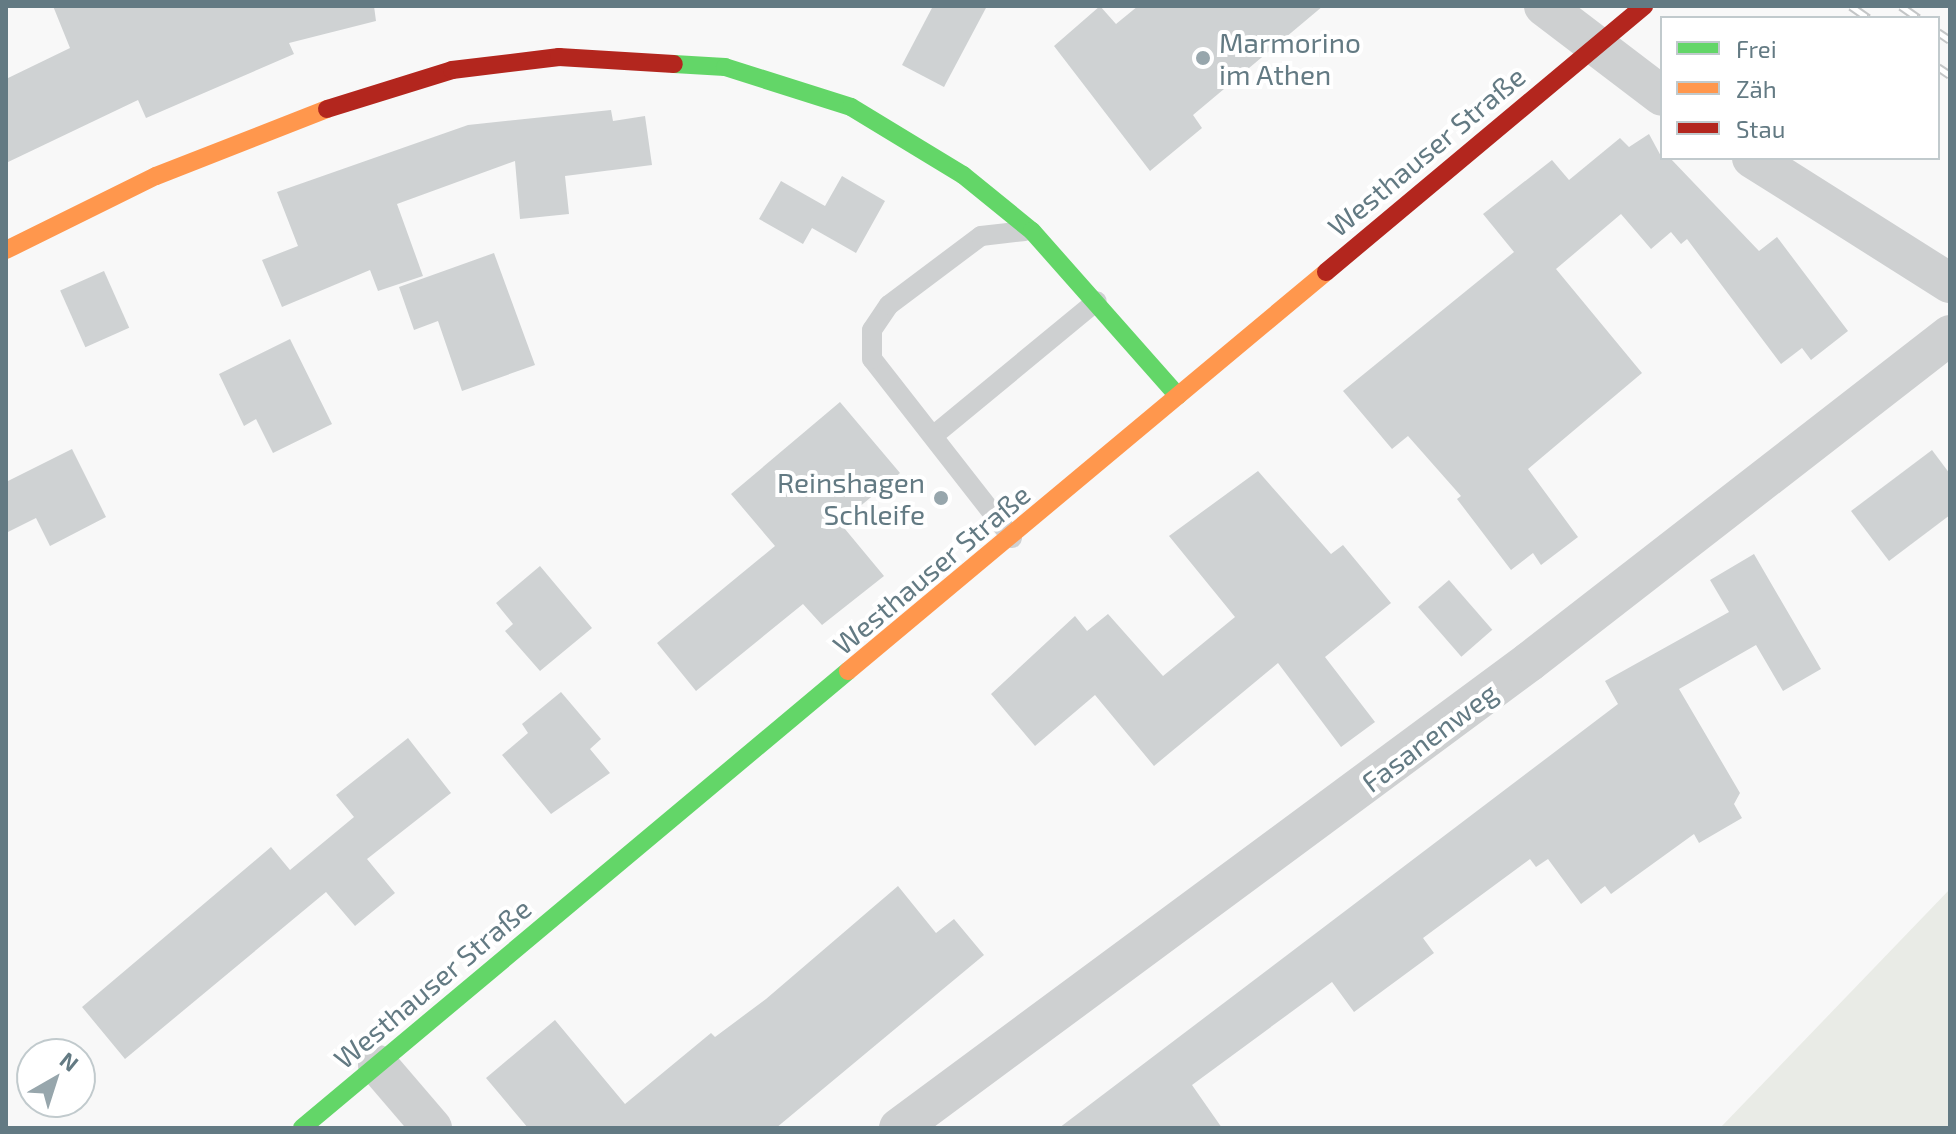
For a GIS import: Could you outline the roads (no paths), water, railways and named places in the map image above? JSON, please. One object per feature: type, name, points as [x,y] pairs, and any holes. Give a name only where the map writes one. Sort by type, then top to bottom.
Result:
[{"type":"main road","name":"Westhauser Straße","points":[[302,1128],[1012,538],[1644,6]]},
{"type":"main road","points":[[6,250],[156,176],[377,90],[508,59],[559,57],[725,67],[851,107],[953,167],[1032,231],[1178,396]]},
{"type":"street","points":[[1544,6],[1599,43],[1660,94]]},
{"type":"street","points":[[1755,160],[1950,283]]},
{"type":"street","name":"Fasanenweg","points":[[899,1128],[1529,662],[1950,335]]},
{"type":"street","points":[[378,1065],[432,1128]]},
{"type":"lane","points":[[1012,538],[872,359],[872,330],[889,305],[981,236],[1032,231]]},
{"type":"lane","points":[[933,436],[1097,301]]},
{"type":"railway","points":[[1851,6],[1865,16]]},
{"type":"railway","points":[[1901,6],[1915,16]]},
{"type":"railway","points":[[1940,33],[1950,40]]},
{"type":"railway","points":[[1940,68],[1950,75]]},
{"type":"place","name":"Marmorino im Athen","points":[[1203,58]]},
{"type":"place","name":"Reinshagen Schleife","points":[[941,498]]}]
